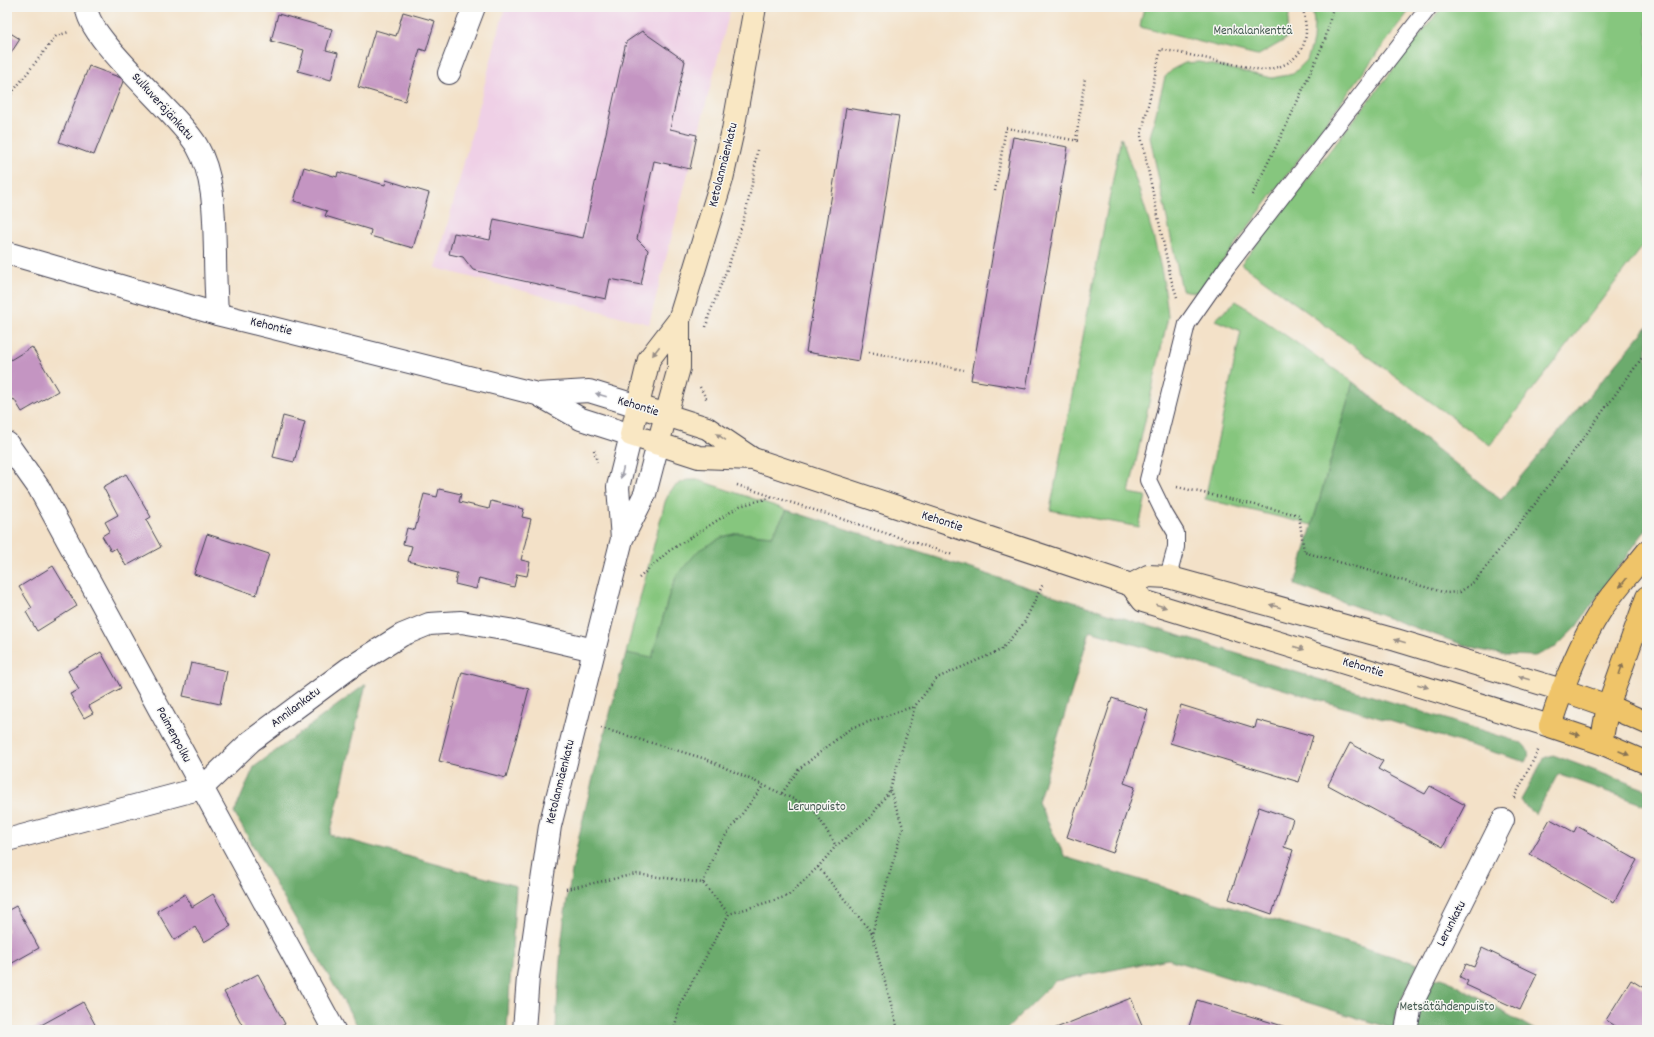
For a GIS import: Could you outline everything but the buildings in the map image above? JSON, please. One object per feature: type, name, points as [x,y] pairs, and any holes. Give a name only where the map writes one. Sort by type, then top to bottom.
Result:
[{"type":"main road","name":"Ketolanmäenkatu","points":[[658,444],[679,368],[679,320],[722,179],[733,130],[755,7]]},
{"type":"main road","name":"Ketolanmäenkatu","points":[[631,435],[649,359],[679,320]]},
{"type":"main road","name":"Kehontie","points":[[638,406],[708,428],[753,459]]},
{"type":"main road","name":"Kehontie","points":[[631,435],[699,456],[753,459],[1131,585],[1143,601],[1546,734],[1601,743],[1647,763]]},
{"type":"main road","points":[[1546,734],[1575,657],[1602,609],[1647,552]]},
{"type":"main road","points":[[1131,585],[1148,576],[1168,577],[1396,640],[1562,690],[1608,706],[1647,723]]},
{"type":"main road","points":[[1601,743],[1608,706],[1647,597]]},
{"type":"street","points":[[449,73],[474,7]]},
{"type":"street","name":"Sulkuveräjänkatu","points":[[90,16],[132,74],[182,126],[197,146],[205,167],[214,202],[217,314]]},
{"type":"street","name":"Kehontie","points":[[7,253],[217,314],[537,394],[581,419],[631,435]]},
{"type":"street","name":"Kehontie","points":[[537,394],[589,391],[638,406]]},
{"type":"street","name":"Ketolanmäenkatu","points":[[622,539],[618,487],[631,435]]},
{"type":"street","name":"Paimenpolku","points":[[7,443],[39,488],[334,1030]]},
{"type":"street","name":"Ketolanmäenkatu","points":[[524,1030],[528,977],[548,833],[622,539],[645,494],[658,444]]},
{"type":"street","name":"Annilankatu","points":[[7,840],[202,788],[251,741],[348,669],[402,635],[429,624],[461,622],[509,630],[594,650]]},
{"type":"street","name":"Lerunkatu","points":[[1406,1030],[1411,1005],[1503,820]]},
{"type":"lane","points":[[1168,577],[1176,547],[1176,533],[1148,480],[1187,324],[1227,267],[1435,8]]},
{"type":"path","points":[[1187,324],[1171,279],[1141,136],[1161,49],[1261,70],[1274,69],[1289,63],[1302,50],[1306,33],[1303,7]]},
{"type":"path","points":[[1251,200],[1325,40],[1333,7]]},
{"type":"path","points":[[7,105],[11,94],[56,36],[90,16]]},
{"type":"path","points":[[995,191],[1006,128],[1077,141],[1085,78]]},
{"type":"path","points":[[706,330],[709,315],[737,243],[751,190],[757,148]]},
{"type":"path","points":[[1148,480],[1299,515],[1304,552],[1446,593],[1460,592],[1475,581],[1538,500],[1647,351]]},
{"type":"path","points":[[869,352],[964,370]]},
{"type":"path","points":[[698,380],[712,412],[708,428]]},
{"type":"path","points":[[638,579],[669,551],[740,506],[774,497]]},
{"type":"path","points":[[674,1030],[680,1004],[729,914],[788,896],[818,867],[836,846],[870,818],[890,790],[915,706],[937,678],[1001,650],[1024,623],[1043,584]]},
{"type":"path","points":[[782,793],[799,769],[851,728],[915,706]]},
{"type":"path","points":[[599,727],[706,759],[813,808],[836,846]]},
{"type":"path","points":[[1503,820],[1546,734]]},
{"type":"path","points":[[703,883],[718,847],[763,786]]},
{"type":"path","points":[[872,934],[903,827],[890,790]]},
{"type":"path","points":[[818,867],[872,934],[898,1030]]},
{"type":"path","points":[[559,891],[636,874],[703,883],[729,914]]},
{"type":"shaded area","points":[[505,7],[731,7],[649,324],[436,268]]},
{"type":"green space","name":"Menkalankenttä","points":[[1144,7],[1288,7],[1289,17],[1285,40],[1257,56],[1140,27]]},
{"type":"green space","points":[[1312,7],[1412,7],[1199,293],[1182,290],[1150,137],[1165,77],[1173,69],[1185,63],[1199,62],[1272,78],[1293,74],[1307,60],[1313,41],[1314,23]]},
{"type":"green space","points":[[1442,7],[1647,7],[1647,241],[1490,445],[1241,264]]},
{"type":"green space","points":[[1121,137],[1156,248],[1168,317],[1129,493],[1146,496],[1139,527],[1050,510]]},
{"type":"green space","points":[[1236,301],[1353,382],[1312,525],[1205,499],[1241,331],[1215,320]]},
{"type":"green space","points":[[1647,327],[1647,528],[1576,627],[1556,647],[1535,656],[1506,655],[1475,649],[1295,585],[1353,382],[1501,500]]},
{"type":"green space","points":[[687,480],[698,480],[787,510],[772,536],[738,533],[722,537],[677,575],[669,595],[652,659],[626,653],[665,502],[673,488]]},
{"type":"green space","name":"Lerunpuisto","points":[[787,510],[1152,627],[1522,743],[1528,752],[1526,762],[1090,631],[1038,802],[1065,857],[1418,964],[1399,1005],[1393,1029],[1168,959],[1055,981],[1006,1030],[556,1030],[563,932],[572,869],[594,776],[626,653],[652,658],[669,595],[677,575],[699,550],[722,537],[738,533],[772,536]]},
{"type":"green space","points":[[366,684],[330,835],[516,886],[507,1030],[360,1030],[234,813],[254,767]]},
{"type":"green space","points":[[1553,755],[1647,790],[1647,806],[1558,774],[1536,814],[1525,806],[1521,800],[1544,758]]},
{"type":"green space","name":"Metsätähdenpuisto","points":[[1441,978],[1535,1030],[1417,1030],[1419,1010],[1434,980]]}]
